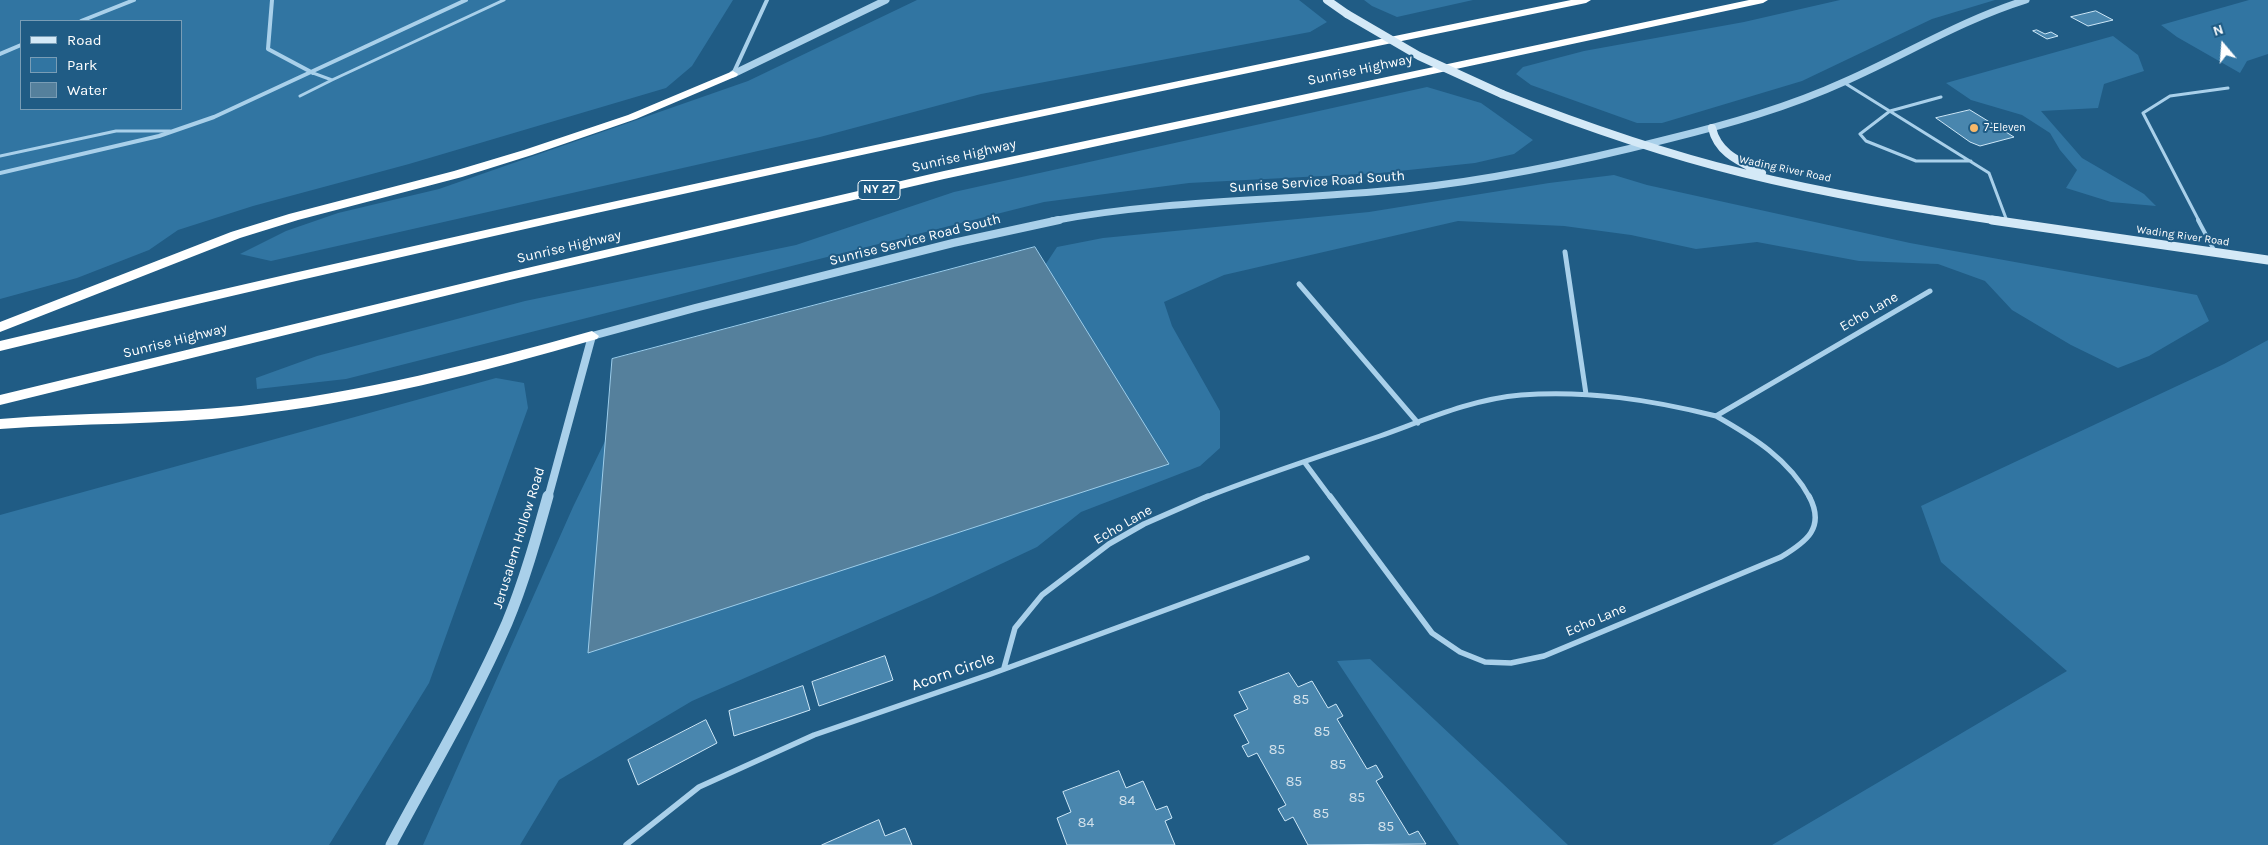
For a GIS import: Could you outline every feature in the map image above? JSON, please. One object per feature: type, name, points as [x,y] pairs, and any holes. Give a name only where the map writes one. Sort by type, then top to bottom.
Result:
[{"type":"highway","name":"Sunrise Highway","points":[[0,346],[734,178],[1124,94],[1586,0]]},
{"type":"highway","name":"Sunrise Highway","points":[[0,400],[492,280],[944,175],[1763,0]]},
{"type":"highway","points":[[0,328],[236,235],[326,207],[458,174],[556,144],[645,112],[733,74]]},
{"type":"highway","points":[[0,424],[204,415],[310,403],[451,374],[592,336]]},
{"type":"main road","name":"Wading River Road","points":[[1327,0],[1347,14],[1419,56],[1502,94],[1644,144],[1776,180],[1922,208],[2268,260]]},
{"type":"main road","points":[[1712,128],[1714,140],[1720,149],[1776,180]]},
{"type":"street","points":[[84,20],[134,0]]},
{"type":"street","points":[[272,0],[268,49],[312,73]]},
{"type":"street","points":[[0,174],[96,153],[174,131],[214,117],[466,0]]},
{"type":"street","points":[[733,74],[767,0]]},
{"type":"street","points":[[733,74],[886,0]]},
{"type":"street","name":"Sunrise Service Road South","points":[[592,336],[726,300],[1054,220],[1157,206],[1446,184],[1515,173],[1644,144],[1712,128],[1784,106],[1842,82],[1954,25],[1982,13],[2026,0]]},
{"type":"street","points":[[0,54],[20,45]]},
{"type":"street","points":[[1565,252],[1586,394]]},
{"type":"street","points":[[1299,284],[1418,423]]},
{"type":"street","name":"Echo Lane","points":[[1716,416],[1735,403],[1930,291]]},
{"type":"street","name":"Jerusalem Hollow Road","points":[[391,845],[475,688],[507,622],[538,533],[592,336]]},
{"type":"street","name":"Echo Lane","points":[[1004,668],[1015,628],[1042,595],[1109,544],[1144,524],[1206,497],[1472,404],[1519,395],[1586,394],[1673,405],[1716,416],[1765,446],[1796,475],[1813,503],[1815,522],[1807,539],[1781,557],[1544,656],[1516,664],[1486,662],[1460,653],[1432,633],[1305,463]]},
{"type":"street","name":"Acorn Circle","points":[[626,845],[699,787],[814,734],[1004,668],[1307,558]]},
{"type":"lane","points":[[300,96],[504,0]]},
{"type":"lane","points":[[312,73],[332,80]]},
{"type":"lane","points":[[1842,82],[1989,173],[2007,221]]},
{"type":"lane","points":[[2215,252],[2143,113],[2170,96],[2228,88]]},
{"type":"lane","points":[[1941,97],[1890,111],[1860,134],[1866,141],[1916,161],[1971,161]]},
{"type":"lane","points":[[0,156],[116,131],[174,131]]},
{"type":"green space","points":[[0,0],[733,0],[692,66],[666,88],[409,164],[253,206],[178,230],[149,250],[77,278],[0,299]]},
{"type":"green space","points":[[917,0],[1299,0],[1327,22],[1310,32],[981,94],[820,137],[271,261],[240,254],[286,231],[338,213],[439,189],[748,81]]},
{"type":"green space","points":[[1364,0],[1473,0],[1397,17],[1372,6]]},
{"type":"green space","points":[[1840,0],[1995,0],[1932,19],[1802,81],[1662,123],[1637,123],[1531,85],[1516,74],[1523,67],[1584,51],[1744,22]]},
{"type":"green space","points":[[2249,0],[2268,0],[2268,54],[2247,61],[2240,73],[2177,37],[2161,25]]},
{"type":"green space","points":[[2113,36],[2138,55],[2144,71],[2104,84],[2098,108],[2041,111],[2082,158],[2144,194],[2156,206],[2111,202],[2066,188],[2077,170],[2060,150],[2050,133],[2022,115],[1971,100],[1946,83]]},
{"type":"green space","points":[[1427,87],[1481,103],[1533,140],[1514,154],[1475,163],[1380,173],[1189,183],[1044,202],[346,379],[257,389],[256,378],[317,356],[525,301],[796,245],[954,192]]},
{"type":"green space","points":[[1614,175],[1647,185],[1910,243],[2197,295],[2209,321],[2149,356],[2118,368],[2071,345],[2012,310],[1985,281],[1938,264],[1859,261],[1757,242],[1696,249],[1631,235],[1564,226],[1458,221],[1224,275],[1164,302],[1172,326],[1220,411],[1220,448],[1200,466],[1081,512],[1037,547],[933,596],[692,701],[559,780],[520,845],[423,845],[573,507],[637,375],[1034,282],[1057,247],[1103,238],[1369,212],[1549,183]]},
{"type":"green space","points":[[2268,340],[2268,845],[1772,845],[2067,671],[1941,562],[1921,506],[2224,364]]},
{"type":"green space","points":[[496,378],[524,383],[528,408],[429,683],[329,845],[0,845],[0,515]]},
{"type":"green space","points":[[1370,659],[1568,845],[1459,845],[1337,661]]},
{"type":"water","points":[[1035,247],[1169,464],[588,653],[612,359]]},
{"type":"building","points":[[2096,11],[2113,20],[2088,26],[2071,17]]},
{"type":"building","points":[[2037,30],[2045,34],[2051,32],[2058,36],[2047,39],[2033,31]]},
{"type":"building","name":"7-Eleven","points":[[1970,110],[2014,137],[1980,146],[1970,142],[1936,118]]},
{"type":"building","points":[[885,656],[893,680],[819,706],[812,682]]},
{"type":"building","points":[[1289,673],[1298,687],[1312,681],[1328,708],[1336,704],[1343,716],[1337,719],[1367,769],[1376,765],[1383,777],[1376,781],[1409,835],[1418,831],[1426,844],[1308,845],[1293,817],[1285,821],[1278,809],[1286,805],[1257,753],[1248,757],[1242,746],[1249,743],[1234,715],[1248,709],[1239,692]]},
{"type":"building","points":[[803,686],[810,710],[734,736],[729,711]]},
{"type":"building","points":[[706,720],[717,743],[638,785],[628,760]]},
{"type":"building","points":[[1119,771],[1126,788],[1143,781],[1156,810],[1167,806],[1172,818],[1165,821],[1175,845],[1067,845],[1057,818],[1071,812],[1063,792]]},
{"type":"building","points":[[879,820],[885,836],[905,828],[912,845],[822,845]]},
{"type":"place","name":"7-Eleven","points":[[1974,128]]}]
